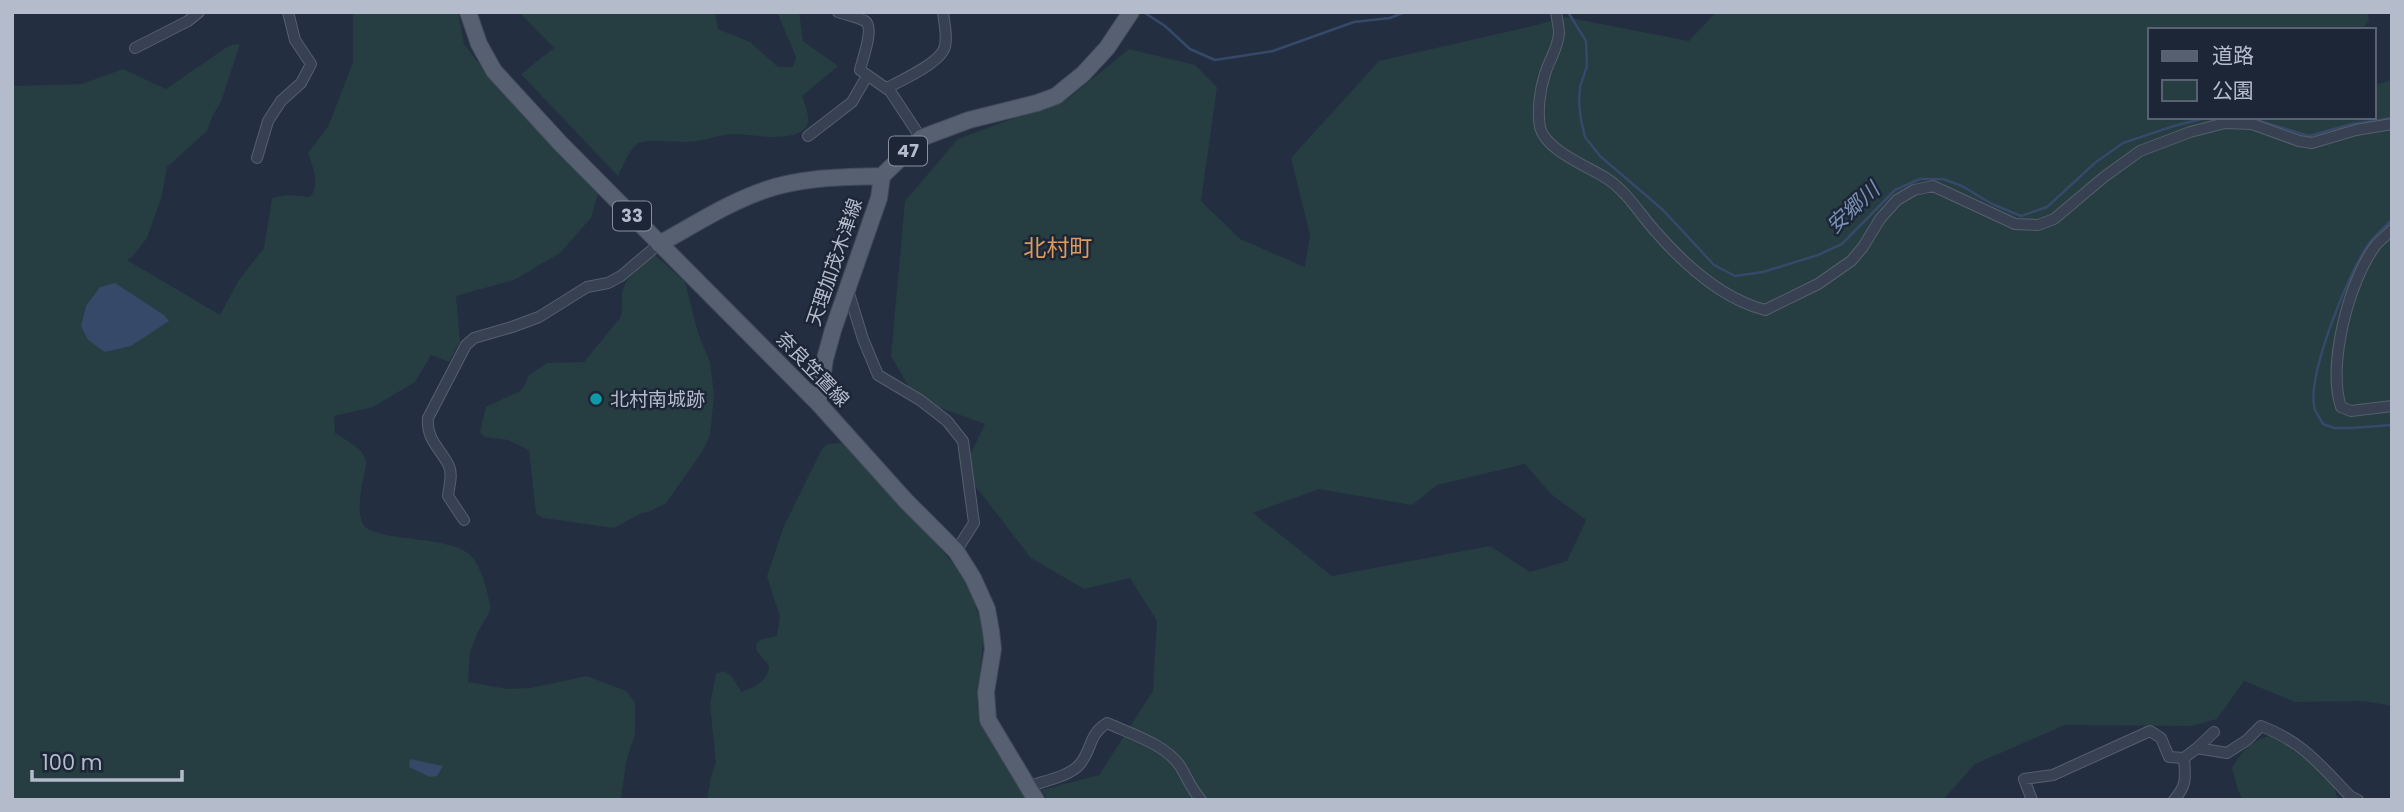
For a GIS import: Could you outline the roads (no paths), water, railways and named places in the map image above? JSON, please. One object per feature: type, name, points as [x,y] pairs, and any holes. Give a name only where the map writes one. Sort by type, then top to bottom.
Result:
[{"type":"main road","name":"奈良笠置線","points":[[468,12],[479,44],[494,71],[561,144],[818,403],[906,502],[956,551],[973,578],[987,609],[992,631],[993,649],[986,692],[988,719],[1032,793]]},
{"type":"main road","name":"47","points":[[882,176],[921,138],[970,120],[1056,96],[1083,74],[1107,48],[1131,12]]},
{"type":"main road","name":"天理加茂木津線","points":[[659,244],[729,205],[767,189],[830,178],[882,176],[879,198],[828,350],[818,403]]},
{"type":"street","points":[[135,48],[188,21],[199,12]]},
{"type":"street","points":[[257,158],[268,121],[281,101],[301,83],[311,64],[295,40],[288,12]]},
{"type":"street","points":[[838,12],[866,22],[869,26],[860,70],[887,88],[921,138]]},
{"type":"street","points":[[887,88],[932,62],[944,50],[946,38],[943,12]]},
{"type":"street","points":[[1556,12],[1559,32],[1554,55],[1545,72],[1539,111],[1544,137],[1553,147],[1616,184],[1657,233],[1711,283],[1750,306],[1765,310],[1818,284],[1851,261],[1896,200],[1914,190],[1933,186],[2015,224],[2038,225],[2054,219],[2140,151],[2190,132],[2225,123],[2252,124],[2312,143],[2356,130],[2392,124]]},
{"type":"street","points":[[808,136],[852,102],[867,76]]},
{"type":"street","points":[[2392,230],[2376,245],[2347,307],[2341,332],[2337,393],[2341,407],[2351,411],[2392,406]]},
{"type":"street","points":[[464,520],[448,496],[451,477],[449,467],[436,449],[427,429],[428,418],[466,345],[474,338],[539,317],[587,287],[608,283],[659,244]]},
{"type":"street","points":[[848,288],[863,339],[878,375],[920,400],[947,421],[964,441],[974,523],[956,551]]},
{"type":"street","points":[[1032,793],[1073,771],[1081,763],[1096,730],[1107,723],[1165,750],[1179,765],[1192,790],[1201,800]]},
{"type":"street","points":[[2197,748],[2227,753],[2247,740],[2261,726],[2283,734],[2305,749],[2350,796],[2358,800]]},
{"type":"street","points":[[2032,800],[2024,779],[2053,775],[2150,731],[2161,738],[2169,757],[2184,758],[2214,732]]},
{"type":"street","points":[[2174,800],[2183,789],[2185,781],[2184,758]]},
{"type":"water","points":[[115,283],[169,321],[131,346],[105,352],[88,340],[81,326],[86,306],[100,287]]},
{"type":"water","points":[[410,759],[443,766],[437,776],[430,777],[409,767]]},
{"type":"waterway","name":"安郷川","points":[[1145,13],[1165,26],[1190,49],[1215,60],[1273,51],[1354,22],[1390,18],[1405,12]]},
{"type":"waterway","name":"安郷川","points":[[1568,12],[1586,41],[1587,66],[1580,87],[1579,102],[1585,137],[1600,156],[1663,210],[1714,265],[1735,276],[1763,272],[1818,255],[1842,244],[1895,190],[1920,179],[1943,179],[2021,216],[2047,207],[2096,162],[2123,143],[2201,119]]},
{"type":"waterway","name":"安郷川","points":[[2253,119],[2309,136],[2352,124],[2392,118]]},
{"type":"waterway","name":"安郷川","points":[[2392,220],[2368,244],[2349,280],[2322,352],[2314,395],[2315,410],[2323,424],[2334,428],[2392,425]]},
{"type":"place","name":"北村南城跡","points":[[596,399]]},
{"type":"district","name":"北村町","points":[[1058,248]]}]
